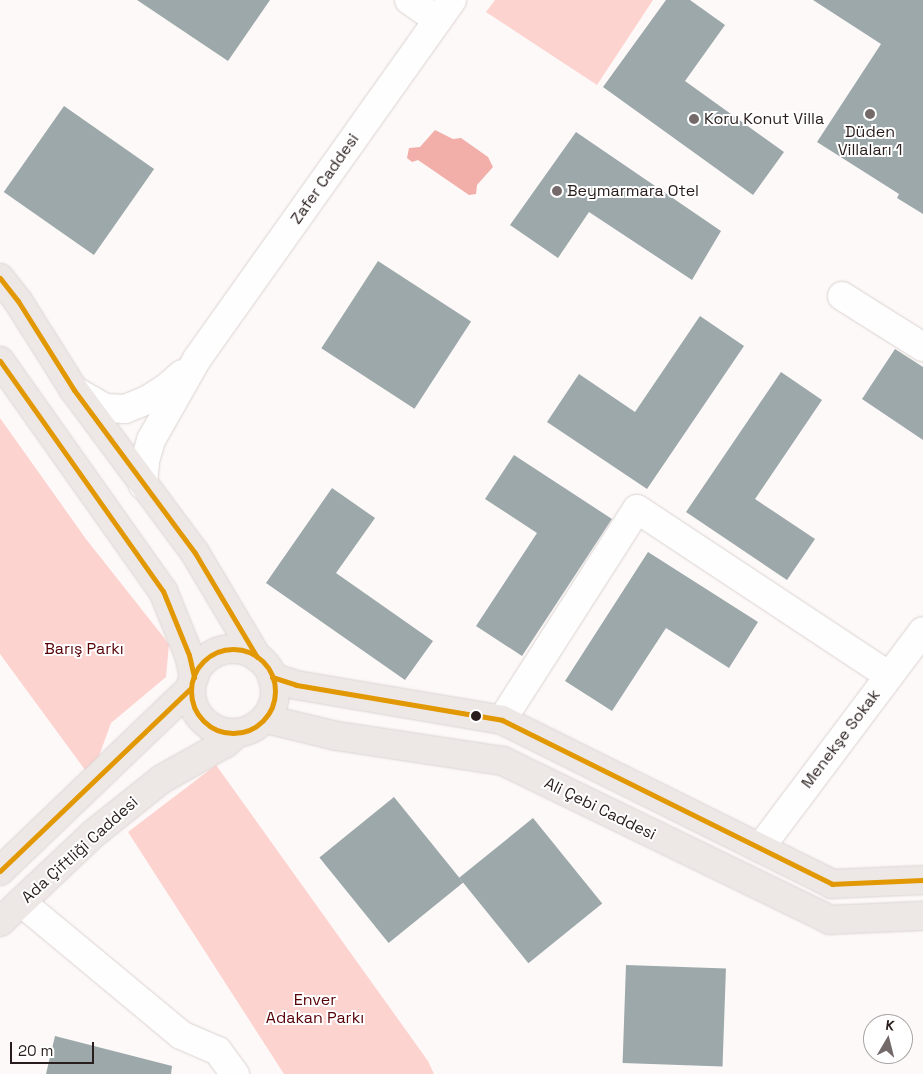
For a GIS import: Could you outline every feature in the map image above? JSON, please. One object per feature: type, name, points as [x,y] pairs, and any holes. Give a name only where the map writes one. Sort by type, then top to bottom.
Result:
[{"type":"main road","points":[[0,278],[18,301],[74,390],[194,552],[265,667],[275,692],[273,704],[266,719],[251,730],[237,733],[225,732],[204,722],[192,701],[189,655],[163,591],[0,361]]},
{"type":"main road","points":[[0,871],[192,683],[200,666],[210,656],[222,651],[235,650],[296,685],[502,720],[832,884],[923,880]]},
{"type":"main road","name":"Ali Çebi Caddesi","points":[[266,719],[337,736],[503,761],[830,920],[923,916]]},
{"type":"main road","name":"Ada Çiftliği Caddesi","points":[[0,922],[93,834],[162,779],[226,743],[237,733]]},
{"type":"street","points":[[409,0],[445,10]]},
{"type":"street","name":"Zafer Caddesi","points":[[197,359],[445,10]]},
{"type":"street","points":[[842,296],[923,347]]},
{"type":"street","points":[[74,390],[89,401],[105,408],[125,408],[147,400],[166,388],[197,359]]},
{"type":"street","points":[[143,485],[145,461],[150,440],[197,359]]},
{"type":"street","points":[[502,720],[637,509],[889,676]]},
{"type":"street","name":"Menekşe Sokak","points":[[760,848],[923,631]]},
{"type":"street","points":[[21,902],[182,1035],[218,1051],[234,1074]]},
{"type":"green space","points":[[495,0],[653,0],[597,85],[486,12]]},
{"type":"green space","name":"Barış Parkı","points":[[0,418],[86,539],[169,644],[166,677],[111,723],[91,778],[0,654]]},
{"type":"green space","name":"Enver Adakan Parkı","points":[[216,765],[428,1061],[434,1074],[284,1074],[128,832]]},
{"type":"shaded area","points":[[435,130],[453,139],[461,138],[488,157],[493,167],[477,185],[476,194],[469,195],[418,160],[412,162],[407,158],[409,148],[420,147]]},
{"type":"building","points":[[137,0],[270,0],[228,61]]},
{"type":"building","name":"Koru Konut Villa","points":[[666,0],[690,0],[725,25],[685,81],[784,152],[753,195],[603,87]]},
{"type":"building","name":"Düden Villaları 1","points":[[813,0],[923,0],[923,214],[897,198],[899,194],[817,142],[881,44]]},
{"type":"building","points":[[64,106],[154,169],[94,255],[4,192]]},
{"type":"building","points":[[576,132],[721,231],[692,280],[589,212],[558,258],[510,225]]},
{"type":"building","points":[[378,261],[471,321],[414,409],[321,348]]},
{"type":"building","points":[[700,316],[744,346],[647,489],[547,422],[579,374],[635,412]]},
{"type":"building","points":[[895,349],[923,367],[923,440],[862,399]]},
{"type":"building","points":[[781,372],[822,400],[755,499],[815,539],[787,580],[686,512]]},
{"type":"building","points":[[514,455],[612,519],[522,656],[476,626],[537,533],[485,499]]},
{"type":"building","points":[[332,488],[375,518],[336,573],[433,641],[405,680],[266,583]]},
{"type":"building","points":[[648,552],[758,622],[729,668],[666,628],[612,711],[565,681]]},
{"type":"building","points":[[394,797],[463,882],[389,943],[319,857]]},
{"type":"building","points":[[533,818],[602,903],[528,963],[459,878]]},
{"type":"building","points":[[626,965],[726,968],[723,1066],[623,1063]]},
{"type":"building","points":[[55,1036],[172,1066],[171,1074],[46,1074]]},
{"type":"transit line","points":[[0,278],[18,301],[74,390],[195,553],[257,657]]},
{"type":"transit line","points":[[0,361],[163,591],[189,655],[194,677]]},
{"type":"transit line","points":[[233,649],[256,656],[268,668],[275,691],[268,714],[256,726],[233,733],[210,726],[198,714],[191,691],[198,668],[210,656],[233,649]]},
{"type":"transit line","points":[[272,677],[296,685],[502,720],[832,884],[923,880]]},
{"type":"transit line","points":[[0,871],[190,689]]},
{"type":"place","name":"Düden Villaları 1","points":[[870,114]]},
{"type":"place","name":"Koru Konut Villa","points":[[694,119]]},
{"type":"place","name":"Beymarmara Otel","points":[[557,191]]}]
